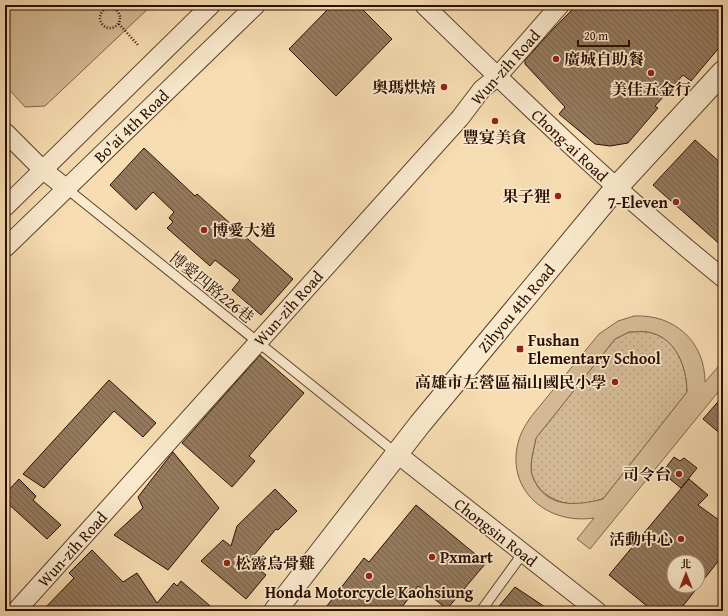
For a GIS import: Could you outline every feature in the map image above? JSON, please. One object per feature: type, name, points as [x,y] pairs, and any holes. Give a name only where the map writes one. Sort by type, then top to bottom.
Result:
[{"type":"street","name":"Bo'ai 4th Road","points":[[5,207],[42,169],[211,5]]},
{"type":"street","name":"Bo'ai 4th Road","points":[[5,248],[256,5]]},
{"type":"street","name":"Chong-ai Road","points":[[424,5],[616,188],[656,224],[723,278]]},
{"type":"street","name":"Wun-zih Road","points":[[16,611],[460,118],[482,89],[498,77],[560,5]]},
{"type":"street","name":"Zihyou 4th Road","points":[[276,611],[396,453],[616,188],[723,72]]},
{"type":"street","points":[[5,132],[42,169],[66,188]]},
{"type":"street","name":"Chongsin Road","points":[[396,453],[597,611]]},
{"type":"lane","name":"博愛四路226巷","points":[[66,188],[256,343],[396,453]]},
{"type":"lane","points":[[481,611],[523,553]]},
{"type":"path","points":[[100,5],[104,10]]},
{"type":"path","points":[[119,24],[113,28],[104,25],[100,19],[104,10],[110,8],[116,10],[120,15],[119,24],[138,45]]},
{"type":"shaded area","points":[[5,5],[152,5],[45,106],[25,107],[5,85]]},
{"type":"shaded area","points":[[634,316],[649,317],[674,325],[685,333],[700,355],[704,368],[705,382],[723,361],[723,386],[590,549],[577,539],[594,518],[577,519],[561,516],[547,510],[534,501],[525,490],[518,476],[516,460],[518,443],[524,427],[534,413],[599,334],[618,321]],"holes":[[[629,332],[648,332],[658,335],[673,347],[682,363],[685,373],[687,392],[603,499],[582,503],[562,502],[553,499],[544,494],[537,486],[532,475],[531,461],[536,438],[615,339]]]},
{"type":"shaded area","points":[[629,332],[648,332],[658,335],[673,347],[682,363],[685,373],[687,392],[603,499],[582,504],[574,504],[552,498],[540,489],[532,475],[531,461],[536,438],[615,339]]},
{"type":"building","points":[[332,5],[358,5],[392,39],[336,96],[289,49]]},
{"type":"building","points":[[577,5],[723,5],[723,43],[691,81],[683,75],[655,106],[658,108],[628,143],[610,146],[595,144],[559,114],[565,107],[525,64],[525,60]]},
{"type":"building","points":[[695,140],[723,165],[723,247],[653,185]]},
{"type":"building","points":[[144,148],[195,196],[197,194],[293,279],[261,315],[232,290],[240,280],[215,260],[210,266],[167,228],[173,222],[169,218],[174,212],[153,192],[136,210],[110,185]]},
{"type":"building","points":[[260,355],[304,393],[249,456],[255,461],[232,487],[182,443]]},
{"type":"building","points":[[109,380],[156,423],[143,437],[114,411],[44,488],[23,474]]},
{"type":"building","points":[[723,396],[723,436],[703,419]]},
{"type":"building","points":[[173,452],[219,508],[168,570],[114,535],[143,508],[138,497]]},
{"type":"building","name":"司令台","points":[[674,457],[680,461],[684,458],[697,468],[681,488],[665,475],[667,472],[664,470]]},
{"type":"building","points":[[19,479],[36,496],[33,500],[61,525],[47,539],[5,501],[5,494]]},
{"type":"building","name":"活動中心","points":[[689,479],[708,495],[698,505],[723,523],[723,555],[706,577],[706,554],[666,554],[666,594],[692,594],[679,611],[653,611],[609,575]]},
{"type":"building","points":[[275,489],[297,511],[278,530],[276,529],[249,561],[266,575],[246,599],[201,561],[223,540],[231,546],[237,526]]},
{"type":"building","name":"Pxmart","points":[[416,505],[486,563],[447,609],[418,586],[399,611],[323,611],[364,558],[369,562]]},
{"type":"building","points":[[92,550],[123,582],[137,573],[157,603],[174,583],[177,586],[181,581],[216,611],[42,611],[74,578],[69,573]]},
{"type":"building","points":[[515,587],[551,611],[495,611]]},
{"type":"place","name":"廣城自助餐","points":[[556,59]]},
{"type":"place","name":"美佳五金行","points":[[651,73]]},
{"type":"place","name":"奧瑪烘焙","points":[[444,87]]},
{"type":"place","name":"豐宴美食","points":[[495,121]]},
{"type":"place","name":"果子狸","points":[[558,196]]},
{"type":"place","name":"7-Eleven","points":[[676,202]]},
{"type":"place","name":"博愛大道","points":[[204,230]]},
{"type":"place","name":"Fushan Elementary School","points":[[520,349]]},
{"type":"place","name":"高雄市左營區福山國民小學","points":[[615,382]]},
{"type":"place","name":"司令台","points":[[679,474]]},
{"type":"place","name":"活動中心","points":[[681,539]]},
{"type":"place","name":"Pxmart","points":[[432,557]]},
{"type":"place","name":"松露烏骨雞","points":[[227,563]]},
{"type":"place","name":"Honda Motorcycle Kaohsiung","points":[[369,576]]}]
